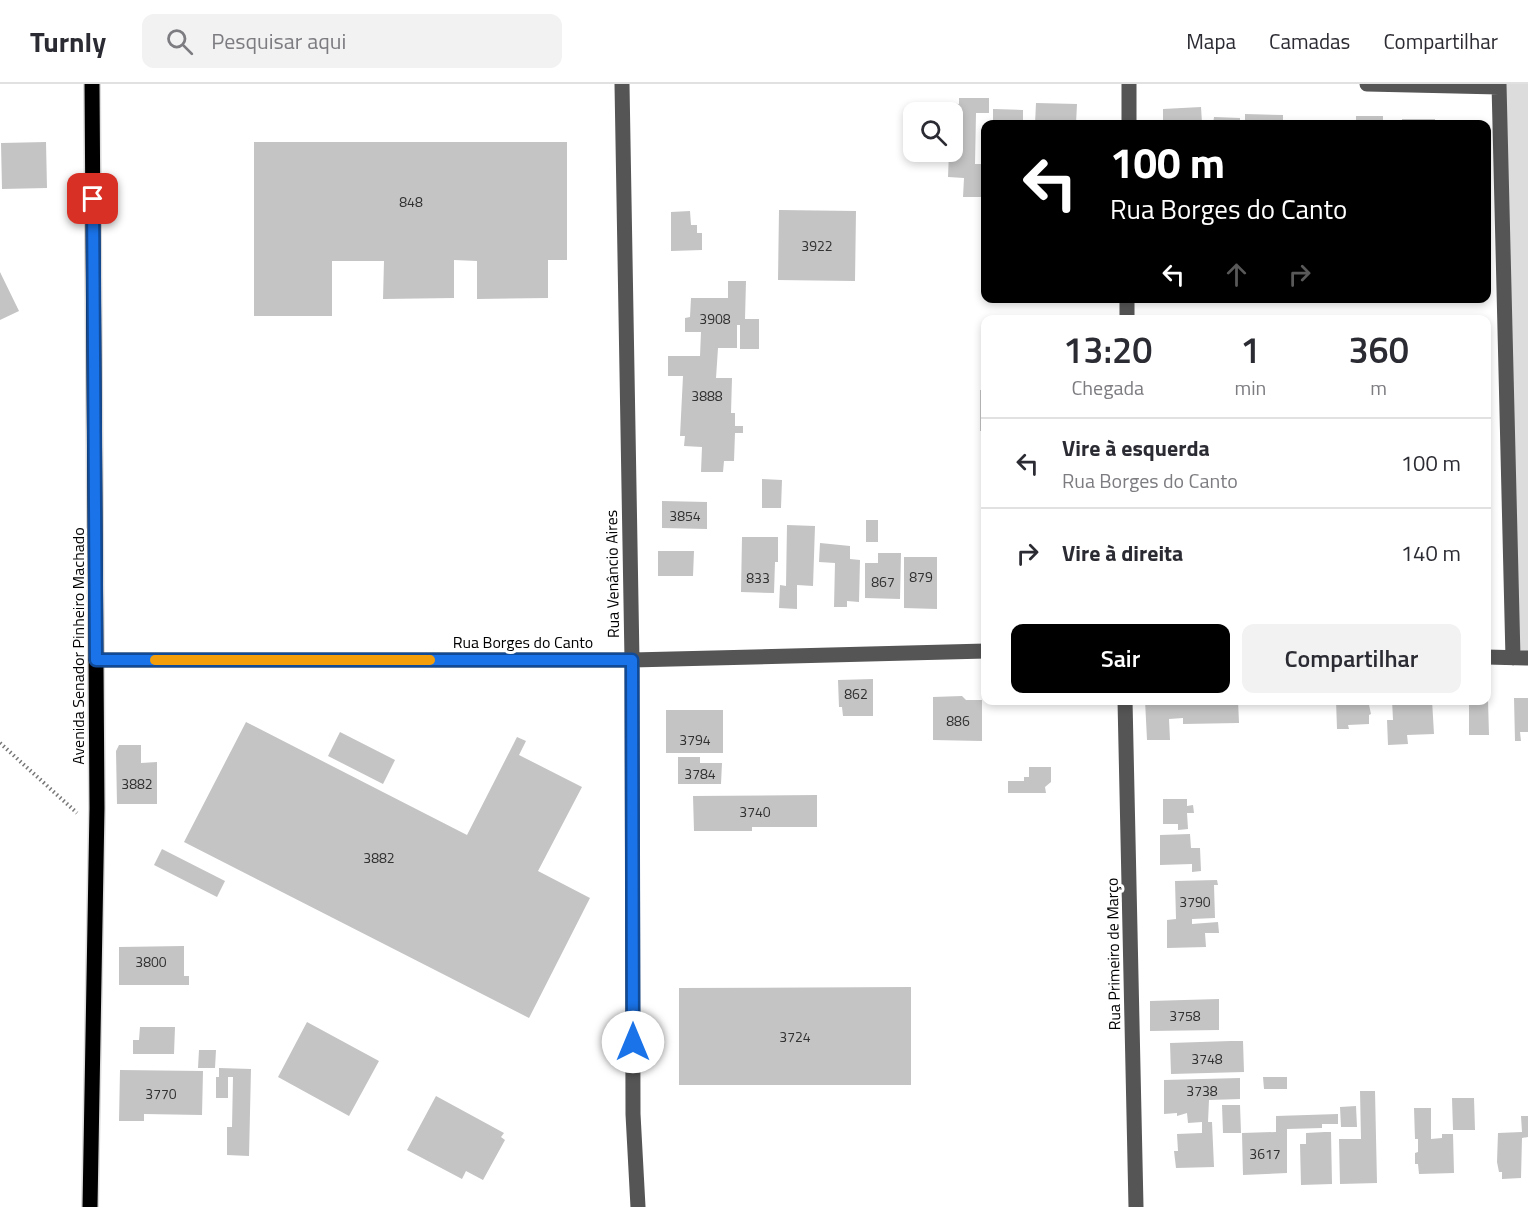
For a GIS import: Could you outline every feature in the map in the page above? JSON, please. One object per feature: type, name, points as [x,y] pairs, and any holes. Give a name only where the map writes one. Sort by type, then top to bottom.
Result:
[{"type":"main road","name":"Avenida Senador Pinheiro Machado","points":[[90,1207],[97,832],[92,84]]},
{"type":"street","name":"Rua Venâncio Aires","points":[[622,84],[632,660],[633,1114],[638,1207]]},
{"type":"street","points":[[1129,84],[1129,120]]},
{"type":"street","points":[[1367,84],[1499,86],[1520,658],[1491,657]]},
{"type":"street","name":"Rua Borges do Canto","points":[[96,660],[632,660],[981,651]]},
{"type":"street","name":"Rua Primeiro de Março","points":[[1125,705],[1136,1207]]},
{"type":"path","points":[[0,743],[60,795],[97,832]]},
{"type":"shaded area","points":[[1503,84],[1528,84],[1528,652],[1518,652]]},
{"type":"building","points":[[959,98],[989,98],[989,113],[976,113],[975,164],[981,164],[981,197],[963,197],[964,178],[948,177],[949,162],[963,162],[963,102],[959,102]]},
{"type":"building","points":[[1036,103],[1077,104],[1076,120],[1035,120]]},
{"type":"building","points":[[1201,107],[1202,120],[1163,120],[1163,109]]},
{"type":"building","points":[[993,109],[1023,110],[1023,120],[993,120]]},
{"type":"building","points":[[1245,114],[1283,115],[1283,120],[1245,120]]},
{"type":"building","points":[[1356,116],[1383,116],[1383,120],[1356,120]]},
{"type":"building","points":[[1214,117],[1240,118],[1240,120],[1214,120]]},
{"type":"building","points":[[1402,119],[1435,119],[1435,120]]},
{"type":"building","points":[[46,142],[47,188],[2,189],[1,143]]},
{"type":"building","points":[[254,142],[567,142],[567,260],[548,260],[548,298],[477,299],[477,261],[454,260],[454,298],[383,299],[384,261],[332,261],[332,316],[254,316]]},
{"type":"building","points":[[779,210],[856,211],[855,281],[778,280]]},
{"type":"building","points":[[690,211],[691,225],[697,225],[697,233],[702,233],[702,250],[671,251],[671,212]]},
{"type":"building","points":[[0,272],[19,311],[0,320]]},
{"type":"building","points":[[728,281],[746,281],[745,319],[759,319],[759,349],[740,349],[740,325],[737,325],[737,348],[718,348],[716,378],[732,378],[731,413],[735,413],[735,426],[743,426],[743,433],[735,433],[734,461],[724,461],[723,472],[701,472],[702,447],[684,446],[685,436],[680,436],[683,376],[668,376],[668,356],[700,356],[701,332],[685,332],[685,318],[690,317],[691,298],[728,298]]},
{"type":"building","points":[[980,390],[981,390],[981,431]]},
{"type":"building","points":[[762,479],[782,480],[781,508],[762,508]]},
{"type":"building","points":[[662,501],[707,502],[707,529],[662,528]]},
{"type":"building","points":[[866,520],[878,520],[878,542],[866,542]]},
{"type":"building","points":[[787,525],[815,526],[813,586],[797,585],[797,609],[779,608],[780,585],[786,586]]},
{"type":"building","points":[[742,537],[778,537],[774,593],[741,592]]},
{"type":"building","points":[[820,543],[850,546],[850,559],[860,560],[859,602],[847,601],[847,607],[834,607],[835,563],[819,562]]},
{"type":"building","points":[[658,551],[694,551],[693,576],[658,576]]},
{"type":"building","points":[[878,553],[901,553],[900,599],[865,598],[865,563],[878,563]]},
{"type":"building","points":[[904,557],[937,557],[937,609],[904,608]]},
{"type":"building","points":[[873,679],[873,716],[843,716],[842,707],[839,707],[838,680]]},
{"type":"building","points":[[962,696],[966,700],[981,700],[982,741],[933,740],[933,697]]},
{"type":"building","points":[[1514,698],[1528,698],[1528,732],[1520,732],[1521,741],[1515,741]]},
{"type":"building","points":[[1145,705],[1238,705],[1239,723],[1183,724],[1183,718],[1169,719],[1170,740],[1147,740]]},
{"type":"building","points":[[1336,705],[1369,705],[1371,714],[1369,724],[1348,725],[1349,729],[1337,729]]},
{"type":"building","points":[[1392,705],[1432,705],[1434,734],[1407,735],[1408,744],[1388,745],[1387,720],[1393,720]]},
{"type":"building","points":[[1469,705],[1488,705],[1489,735],[1469,735]]},
{"type":"building","points":[[666,710],[723,710],[723,753],[666,753]]},
{"type":"building","points":[[246,722],[467,835],[517,737],[526,741],[519,755],[582,787],[538,871],[590,898],[529,1018],[184,842]]},
{"type":"building","points":[[340,732],[395,760],[383,784],[328,756]]},
{"type":"building","points":[[119,745],[141,745],[141,763],[157,762],[157,804],[117,804],[116,751]]},
{"type":"building","points":[[678,757],[700,757],[700,763],[722,763],[721,784],[678,784]]},
{"type":"building","points":[[1029,767],[1051,767],[1051,782],[1045,787],[1046,793],[1008,793],[1008,781],[1024,781],[1024,777],[1029,777]]},
{"type":"building","points":[[817,795],[817,827],[752,827],[752,831],[694,831],[693,796]]},
{"type":"building","points":[[1163,799],[1187,799],[1187,806],[1193,805],[1194,813],[1187,813],[1188,829],[1178,830],[1178,824],[1163,824]]},
{"type":"building","points":[[1190,834],[1191,848],[1200,848],[1201,871],[1192,872],[1192,864],[1160,865],[1160,835]]},
{"type":"building","points":[[162,849],[225,881],[217,897],[154,865]]},
{"type":"building","points":[[1217,880],[1218,885],[1214,885],[1215,918],[1192,919],[1192,924],[1218,922],[1219,933],[1205,933],[1206,947],[1167,948],[1167,920],[1176,919],[1175,881]]},
{"type":"building","points":[[184,946],[184,976],[189,976],[189,985],[119,985],[119,947]]},
{"type":"building","points":[[911,987],[911,1085],[679,1085],[679,988]]},
{"type":"building","points":[[1219,999],[1219,1030],[1150,1031],[1150,1001]]},
{"type":"building","points":[[307,1022],[379,1061],[349,1116],[278,1077]]},
{"type":"building","points":[[140,1027],[175,1027],[174,1054],[133,1054],[133,1040],[139,1040]]},
{"type":"building","points":[[1243,1041],[1244,1072],[1171,1074],[1170,1043]]},
{"type":"building","points":[[199,1050],[216,1050],[215,1068],[198,1068]]},
{"type":"building","points":[[219,1068],[251,1069],[249,1156],[227,1155],[227,1127],[232,1127],[233,1077],[228,1077],[228,1098],[216,1098],[216,1077],[219,1077]]},
{"type":"building","points":[[120,1070],[203,1071],[202,1115],[144,1114],[144,1121],[119,1121]]},
{"type":"building","points":[[1263,1077],[1287,1077],[1287,1089],[1264,1089]]},
{"type":"building","points":[[1240,1078],[1240,1099],[1209,1100],[1208,1122],[1212,1122],[1214,1167],[1176,1168],[1174,1151],[1178,1151],[1177,1134],[1202,1133],[1202,1122],[1188,1123],[1187,1113],[1177,1116],[1177,1113],[1164,1114],[1164,1080]]},
{"type":"building","points":[[1360,1091],[1375,1091],[1377,1183],[1340,1184],[1339,1139],[1361,1139]]},
{"type":"building","points":[[436,1096],[504,1133],[501,1137],[505,1140],[483,1180],[466,1171],[462,1179],[407,1150]]},
{"type":"building","points":[[1452,1098],[1474,1098],[1475,1130],[1453,1130]]},
{"type":"building","points":[[1222,1105],[1240,1105],[1241,1133],[1223,1133]]},
{"type":"building","points":[[1356,1106],[1357,1127],[1341,1127],[1340,1107]]},
{"type":"building","points":[[1414,1108],[1431,1108],[1431,1139],[1442,1138],[1442,1134],[1453,1134],[1454,1173],[1419,1174],[1418,1164],[1415,1164],[1418,1139],[1415,1139]]},
{"type":"building","points":[[1338,1114],[1338,1124],[1322,1124],[1322,1128],[1287,1129],[1287,1173],[1243,1175],[1242,1133],[1276,1132],[1276,1116]]},
{"type":"building","points":[[1521,1116],[1528,1116],[1528,1137],[1522,1138],[1521,1178],[1502,1179],[1502,1172],[1499,1172],[1497,1162],[1498,1133],[1522,1132]]},
{"type":"building","points":[[1331,1132],[1332,1184],[1301,1185],[1300,1144],[1306,1144],[1306,1133]]},
{"type":"slow traffic","points":[[155,660],[430,660]]},
{"type":"route","points":[[93,199],[96,660],[632,660],[633,1042]]}]
